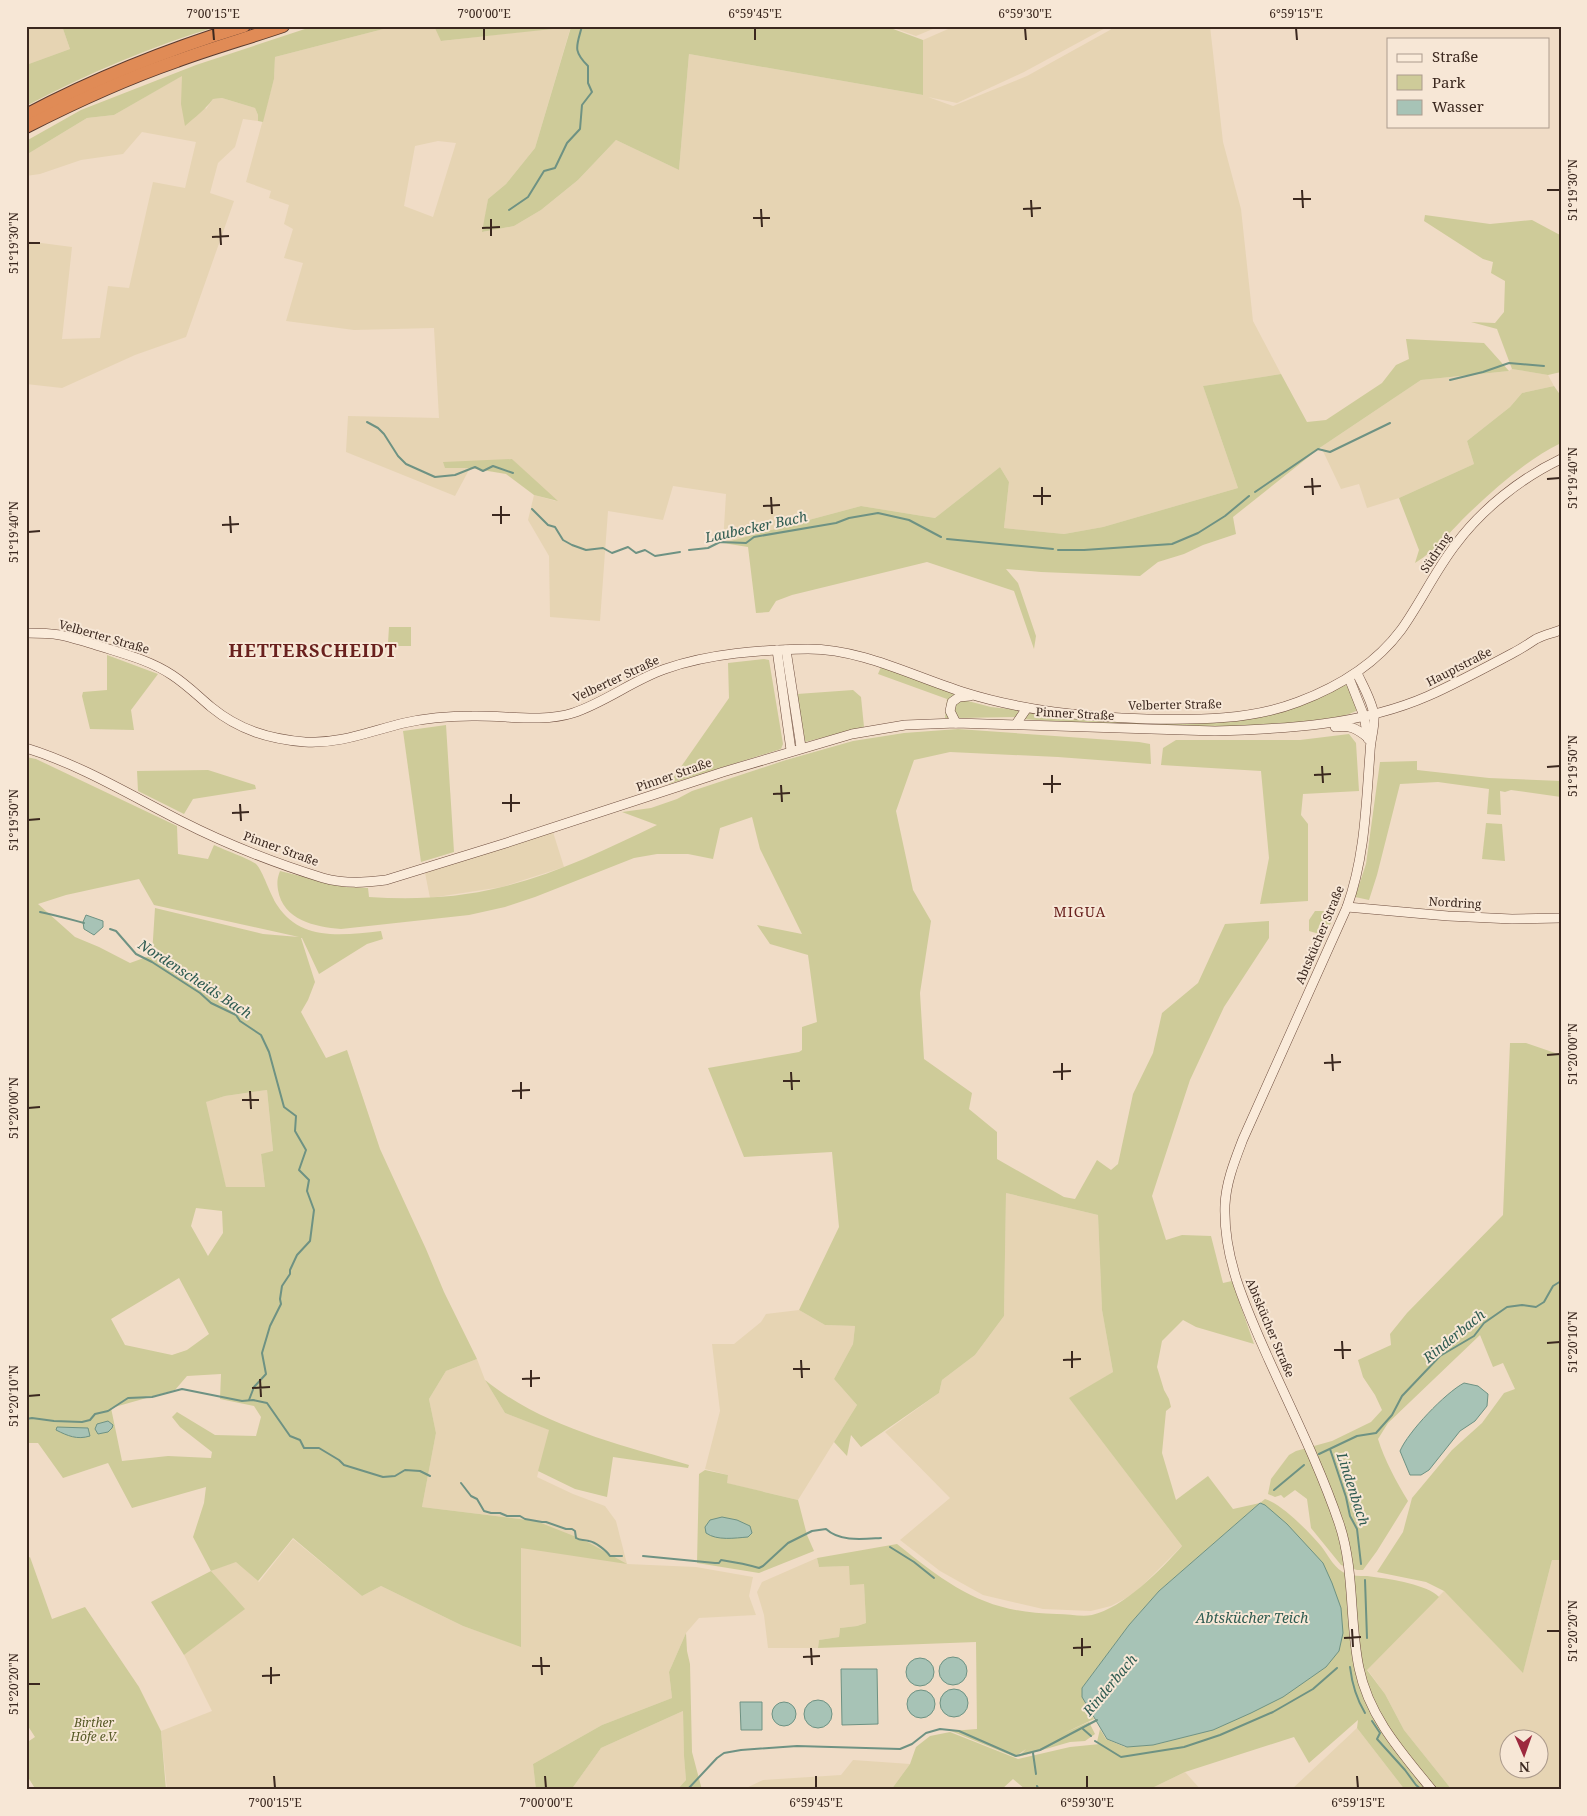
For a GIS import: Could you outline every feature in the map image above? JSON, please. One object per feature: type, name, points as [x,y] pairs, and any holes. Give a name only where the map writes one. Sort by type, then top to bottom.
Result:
[{"type":"highway","points":[[26,115],[72,91],[119,70],[244,26]]},
{"type":"highway","points":[[26,127],[75,102],[123,81],[178,60],[283,26]]},
{"type":"street","name":"Südring","points":[[1353,675],[1369,664],[1402,629],[1455,544],[1473,524],[1519,484],[1561,459]]},
{"type":"street","name":"Hauptstraße","points":[[1364,716],[1428,696],[1523,648],[1536,639],[1561,630]]},
{"type":"street","name":"Velberter Straße","points":[[26,633],[60,635],[128,655],[157,666],[175,676],[214,709],[248,730],[266,736],[306,742],[329,742],[351,739],[406,723],[448,717],[545,718],[562,716],[586,708],[638,680],[665,669],[726,655],[781,650],[811,649],[849,653],[974,695],[1027,708],[1093,716],[1168,720],[1238,716],[1283,707],[1318,694],[1353,675]]},
{"type":"street","points":[[781,650],[801,747]]},
{"type":"street","points":[[781,650],[791,750]]},
{"type":"street","points":[[1353,675],[1374,714]]},
{"type":"street","name":"Abtskücher Straße","points":[[1353,675],[1370,748]]},
{"type":"street","points":[[956,723],[950,711],[952,702],[960,697],[974,695]]},
{"type":"street","points":[[1016,724],[1027,708]]},
{"type":"street","name":"Abtskücher Straße","points":[[1374,714],[1362,850],[1352,893],[1234,1163],[1225,1203],[1226,1233],[1232,1266],[1245,1305],[1322,1478],[1340,1525],[1350,1573],[1357,1655],[1368,1697],[1386,1731],[1432,1790]]},
{"type":"street","name":"Pinner Straße","points":[[26,748],[51,756],[91,774],[221,840],[314,875],[350,883],[386,880],[791,750],[852,734],[890,728],[956,723],[1158,730],[1255,730],[1316,725],[1364,716]]},
{"type":"street","points":[[1255,730],[1285,734],[1350,726],[1356,728],[1368,738]]},
{"type":"street","name":"Nordring","points":[[1347,908],[1458,917],[1561,918]]},
{"type":"shaded area","points":[[26,26],[62,26],[70,49],[26,65]]},
{"type":"shaded area","points":[[395,26],[434,26],[442,41],[571,26],[535,148],[506,184],[488,199],[483,232],[514,226],[541,210],[578,180],[616,140],[679,170],[689,54],[923,95],[923,40],[955,26],[1109,26],[1024,72],[957,103],[928,97],[953,106],[1027,76],[1114,26],[1210,26],[1223,142],[1241,209],[1253,321],[1281,374],[1203,386],[1238,488],[1103,527],[1064,534],[1004,528],[1009,482],[1000,467],[935,518],[861,506],[723,543],[726,494],[673,486],[663,520],[608,511],[600,621],[550,617],[549,556],[528,520],[534,495],[556,501],[512,459],[445,468],[470,468],[455,496],[346,452],[348,416],[439,418],[434,328],[354,330],[286,321],[303,263],[284,258],[293,229],[284,224],[289,205],[269,198],[271,191],[246,182],[274,79],[275,57]],"holes":[[[438,141],[456,143],[433,217],[404,206],[415,146]]]},
{"type":"shaded area","points":[[888,26],[940,26],[916,36]]},
{"type":"shaded area","points":[[183,75],[206,109],[213,99],[222,98],[255,108],[258,115],[258,121],[243,119],[235,147],[218,163],[210,193],[234,201],[186,337],[135,355],[62,388],[26,384],[26,241],[72,247],[62,339],[100,338],[108,286],[129,288],[153,182],[185,188],[196,142],[142,132],[123,154],[81,160],[40,174],[26,176],[26,155],[87,118],[114,115]]},
{"type":"shaded area","points":[[1512,369],[1548,375],[1554,386],[1522,393],[1510,407],[1467,441],[1474,464],[1399,498],[1367,508],[1359,484],[1341,489],[1321,447],[1421,380],[1509,371]]},
{"type":"shaded area","points":[[553,832],[564,867],[502,887],[430,898],[425,873]]},
{"type":"shaded area","points":[[267,1090],[273,1152],[261,1154],[265,1187],[226,1188],[205,1102],[225,1096]]},
{"type":"shaded area","points":[[1006,1193],[1098,1215],[1102,1310],[1113,1372],[1070,1399],[1182,1546],[1134,1594],[1111,1606],[1091,1611],[1043,1609],[983,1595],[940,1571],[900,1540],[950,1498],[885,1432],[939,1393],[942,1380],[975,1355],[1004,1316]]},
{"type":"shaded area","points":[[799,1310],[825,1325],[855,1326],[853,1344],[834,1379],[857,1405],[798,1500],[726,1483],[728,1475],[705,1469],[720,1411],[712,1344],[734,1344],[761,1322],[766,1314]]},
{"type":"shaded area","points":[[477,1359],[485,1380],[505,1413],[550,1430],[537,1477],[573,1494],[605,1506],[616,1521],[627,1564],[696,1567],[753,1577],[749,1596],[756,1615],[699,1618],[686,1633],[669,1672],[672,1698],[602,1725],[533,1764],[536,1790],[167,1790],[161,1731],[212,1711],[184,1655],[244,1609],[211,1571],[236,1561],[259,1582],[293,1539],[362,1596],[381,1586],[463,1626],[521,1646],[521,1548],[536,1521],[422,1507],[436,1433],[429,1399],[446,1371]]},
{"type":"shaded area","points":[[817,1558],[819,1567],[849,1566],[864,1584],[866,1623],[840,1628],[839,1637],[819,1640],[818,1648],[768,1648],[764,1615],[757,1592],[762,1582]]},
{"type":"shaded area","points":[[1552,1560],[1561,1560],[1561,1790],[1452,1790],[1404,1730],[1385,1694],[1367,1669],[1444,1591],[1523,1672]]},
{"type":"shaded area","points":[[683,1711],[686,1780],[677,1790],[571,1790],[601,1748]]},
{"type":"shaded area","points":[[1357,1728],[1405,1790],[1291,1790]]},
{"type":"shaded area","points":[[853,1760],[910,1764],[891,1790],[742,1790],[763,1780],[841,1775]]},
{"type":"shaded area","points":[[1185,1772],[1201,1790],[1148,1790]]},
{"type":"green space","points":[[62,26],[219,26],[169,42],[121,61],[73,82],[26,106],[26,65],[70,49]]},
{"type":"green space","points":[[314,26],[395,26],[275,57],[274,79],[263,122],[258,121],[255,108],[222,98],[213,99],[185,126],[181,104],[182,76],[114,115],[87,118],[26,155],[26,141],[81,110],[196,65]]},
{"type":"green space","points":[[434,26],[885,26],[923,40],[923,95],[689,54],[679,170],[616,140],[578,180],[541,210],[514,226],[482,232],[488,199],[506,184],[535,148],[571,27],[441,41]]},
{"type":"green space","points":[[1425,215],[1490,224],[1532,220],[1560,235],[1561,372],[1548,375],[1512,369],[1497,329],[1471,322],[1495,323],[1504,312],[1505,281],[1491,273],[1493,262],[1483,259],[1424,221]]},
{"type":"green space","points":[[1406,339],[1484,343],[1509,371],[1421,380],[1321,447],[1233,517],[1236,534],[1158,562],[1140,576],[1006,569],[1018,583],[1036,636],[1034,649],[1014,591],[927,562],[792,595],[776,601],[769,612],[756,613],[748,547],[723,543],[861,506],[935,518],[1000,467],[1009,482],[1004,528],[1064,534],[1103,527],[1238,488],[1203,386],[1281,374],[1307,422],[1326,420],[1382,383],[1396,365],[1409,359]]},
{"type":"green space","points":[[1554,386],[1561,396],[1561,443],[1536,457],[1490,493],[1437,546],[1415,563],[1419,550],[1399,498],[1474,464],[1467,441],[1510,407],[1522,393]]},
{"type":"green space","points":[[512,459],[558,501],[534,495],[506,474],[470,468],[445,468],[443,462]]},
{"type":"green space","points":[[389,627],[411,627],[411,646],[390,646],[388,643]]},
{"type":"green space","points":[[107,655],[158,674],[131,710],[134,730],[90,729],[82,696],[83,692],[107,690]]},
{"type":"green space","points":[[769,660],[783,744],[781,749],[669,784],[729,698],[728,663]]},
{"type":"green space","points":[[881,667],[960,695],[953,697],[951,719],[945,718],[947,699],[878,674]]},
{"type":"green space","points":[[1345,685],[1348,686],[1357,708],[1356,711],[1336,717],[1300,722],[1231,727],[1161,727],[1022,719],[1029,712],[1092,720],[1161,723],[1250,718]]},
{"type":"green space","points":[[853,690],[861,697],[864,727],[805,742],[797,694]]},
{"type":"green space","points":[[964,700],[991,707],[1018,710],[1019,714],[1015,717],[958,718],[953,708],[957,701]]},
{"type":"green space","points":[[446,725],[454,852],[421,862],[403,731]]},
{"type":"green space","points":[[958,729],[1150,744],[1151,764],[950,752],[914,760],[896,811],[913,890],[931,921],[920,993],[924,1059],[972,1093],[969,1109],[997,1132],[997,1159],[1064,1197],[1075,1199],[1097,1160],[1111,1170],[1118,1164],[1133,1094],[1153,1053],[1162,1013],[1198,983],[1225,924],[1269,921],[1269,938],[1224,1007],[1190,1080],[1152,1196],[1166,1240],[1182,1235],[1211,1236],[1223,1283],[1232,1281],[1254,1344],[1196,1327],[1183,1320],[1162,1341],[1157,1367],[1171,1407],[1166,1411],[1162,1453],[1176,1500],[1208,1476],[1233,1509],[1260,1503],[1159,1591],[1129,1625],[1082,1688],[1082,1697],[1094,1719],[1060,1735],[1089,1722],[1095,1734],[1085,1741],[1070,1742],[1018,1757],[1026,1749],[1015,1757],[951,1731],[977,1729],[976,1642],[818,1648],[819,1640],[839,1637],[840,1628],[866,1623],[864,1584],[850,1585],[849,1566],[819,1567],[817,1558],[897,1544],[952,1585],[989,1603],[1009,1609],[1084,1616],[1104,1611],[1129,1596],[1152,1577],[1182,1546],[1069,1398],[1113,1372],[1102,1310],[1098,1215],[1006,1193],[1004,1316],[975,1355],[942,1380],[939,1393],[861,1447],[851,1435],[847,1456],[834,1442],[857,1405],[834,1379],[853,1344],[855,1326],[825,1325],[799,1310],[839,1227],[832,1152],[744,1157],[708,1068],[799,1052],[802,1050],[802,1027],[817,1022],[808,955],[770,944],[757,925],[802,934],[760,849],[752,817],[720,828],[713,859],[688,854],[657,854],[634,858],[535,897],[505,907],[469,915],[341,929],[331,928],[311,924],[293,915],[281,900],[277,885],[280,871],[345,887],[368,888],[369,897],[436,897],[485,891],[522,882],[562,868],[657,825],[622,812],[651,808],[677,799],[692,791],[786,760],[853,741],[904,733]]},
{"type":"green space","points":[[1349,734],[1356,743],[1359,791],[1303,794],[1301,815],[1308,824],[1308,901],[1260,904],[1269,858],[1261,771],[1161,765],[1163,748],[1176,740],[1300,740]]},
{"type":"green space","points":[[26,757],[36,759],[177,826],[178,854],[208,859],[214,845],[253,862],[261,872],[277,905],[287,917],[310,931],[352,934],[381,931],[383,939],[367,944],[319,974],[301,938],[315,982],[301,1012],[326,1058],[347,1050],[380,1149],[444,1292],[477,1359],[446,1371],[429,1399],[436,1433],[422,1507],[536,1521],[584,1540],[627,1564],[521,1548],[521,1647],[463,1626],[381,1586],[362,1596],[293,1538],[258,1581],[236,1562],[211,1571],[193,1537],[204,1503],[206,1487],[132,1508],[108,1463],[63,1478],[38,1443],[26,1443]],"holes":[[[139,879],[154,905],[299,937],[263,934],[155,908],[152,955],[130,963],[75,937],[38,904],[66,895]],[[267,1090],[273,1151],[261,1154],[265,1187],[226,1187],[206,1102],[225,1096]],[[196,1208],[222,1211],[223,1233],[208,1256],[191,1226]],[[179,1278],[209,1334],[187,1350],[172,1355],[125,1345],[111,1319]],[[221,1374],[220,1399],[254,1406],[261,1417],[256,1436],[215,1435],[177,1412],[172,1417],[180,1427],[212,1452],[211,1458],[168,1456],[122,1461],[111,1408],[175,1390],[187,1376]]]},
{"type":"green space","points":[[1417,761],[1417,770],[1489,778],[1561,781],[1561,797],[1511,790],[1500,791],[1501,815],[1487,814],[1489,789],[1438,782],[1400,784],[1369,900],[1355,897],[1366,864],[1380,762]]},
{"type":"green space","points":[[208,770],[255,785],[256,789],[193,799],[184,814],[138,791],[137,771]]},
{"type":"green space","points":[[1486,823],[1502,824],[1505,861],[1482,859]]},
{"type":"green space","points":[[1315,911],[1323,911],[1332,915],[1331,923],[1323,935],[1309,931],[1309,920]]},
{"type":"green space","points":[[1510,1043],[1526,1043],[1561,1055],[1561,1560],[1552,1560],[1523,1673],[1444,1591],[1426,1582],[1377,1572],[1403,1532],[1412,1498],[1452,1450],[1482,1423],[1504,1393],[1515,1389],[1503,1363],[1493,1367],[1480,1335],[1388,1423],[1378,1439],[1391,1471],[1408,1501],[1363,1570],[1341,1565],[1311,1528],[1307,1499],[1295,1490],[1284,1498],[1281,1495],[1275,1497],[1268,1494],[1271,1479],[1289,1455],[1296,1451],[1332,1441],[1371,1422],[1382,1410],[1363,1377],[1358,1360],[1391,1345],[1390,1334],[1407,1313],[1503,1215]]},
{"type":"green space","points":[[485,1380],[531,1410],[556,1422],[609,1441],[689,1465],[688,1468],[613,1457],[607,1497],[575,1489],[538,1471],[549,1430],[505,1413]]},
{"type":"green space","points":[[705,1470],[728,1475],[727,1483],[798,1500],[807,1535],[814,1551],[759,1573],[697,1563],[699,1474]]},
{"type":"green space","points":[[1265,1499],[1280,1507],[1316,1540],[1335,1566],[1343,1572],[1350,1575],[1371,1576],[1409,1583],[1427,1589],[1439,1597],[1367,1670],[1385,1694],[1404,1730],[1452,1790],[1405,1790],[1357,1728],[1358,1720],[1309,1763],[1294,1737],[1185,1772],[1148,1790],[1026,1790],[1013,1779],[1001,1790],[891,1790],[910,1764],[916,1747],[930,1736],[950,1732],[1018,1759],[1070,1747],[1100,1744],[1097,1742],[1100,1729],[1106,1739],[1125,1747],[1154,1745],[1213,1730],[1282,1697],[1326,1667],[1287,1524],[1260,1503]]},
{"type":"green space","name":"Birther Höfe e.V.","points":[[30,1557],[52,1619],[85,1607],[139,1687],[161,1731],[166,1790],[36,1790],[26,1774],[26,1743],[35,1737],[26,1723],[26,1559]]},
{"type":"green space","points":[[211,1571],[245,1609],[184,1655],[151,1602]]},
{"type":"green space","points":[[686,1633],[690,1664],[692,1752],[702,1790],[677,1790],[686,1780],[683,1711],[601,1748],[571,1790],[536,1790],[533,1764],[602,1725],[672,1698],[669,1672]]},
{"type":"water","points":[[86,915],[103,921],[103,927],[94,935],[84,929],[83,922]]},
{"type":"water","points":[[1464,1383],[1478,1386],[1488,1394],[1487,1406],[1475,1421],[1460,1431],[1429,1470],[1421,1475],[1410,1475],[1400,1451],[1404,1443],[1419,1424],[1447,1395]]},
{"type":"water","points":[[108,1421],[113,1425],[112,1428],[108,1432],[98,1434],[95,1429],[97,1424]]},
{"type":"water","points":[[57,1427],[88,1428],[90,1436],[73,1437],[56,1430]]},
{"type":"water","name":"Abtskücher Teich","points":[[1260,1503],[1287,1524],[1323,1563],[1341,1608],[1343,1633],[1339,1651],[1326,1667],[1283,1697],[1213,1730],[1153,1745],[1127,1747],[1107,1739],[1082,1697],[1082,1688],[1129,1625],[1159,1591]]},
{"type":"water","points":[[722,1517],[737,1520],[750,1526],[752,1533],[748,1537],[726,1538],[710,1536],[706,1533],[705,1527],[710,1520]]},
{"type":"water","points":[[953,1657],[963,1661],[967,1671],[963,1681],[953,1685],[943,1681],[939,1671],[943,1661]]},
{"type":"water","points":[[920,1658],[930,1662],[934,1672],[930,1682],[920,1686],[910,1682],[906,1672],[910,1662]]},
{"type":"water","points":[[841,1669],[877,1669],[878,1724],[842,1725]]},
{"type":"water","points":[[954,1689],[964,1693],[968,1703],[964,1713],[954,1717],[944,1713],[940,1703],[944,1693]]},
{"type":"water","points":[[921,1690],[931,1694],[935,1704],[931,1714],[921,1718],[911,1714],[907,1704],[911,1694]]},
{"type":"water","points":[[818,1700],[828,1704],[832,1714],[828,1724],[818,1728],[808,1724],[804,1714],[808,1704]]},
{"type":"water","points":[[740,1702],[762,1702],[762,1730],[741,1730]]},
{"type":"water","points":[[784,1702],[789,1703],[795,1709],[795,1719],[789,1725],[784,1726],[779,1725],[773,1719],[772,1714],[773,1709],[779,1703]]},
{"type":"waterway","points":[[509,210],[528,197],[544,171],[555,168],[567,143],[580,129],[582,105],[592,92],[588,83],[588,66],[583,61],[577,48],[582,26]]},
{"type":"waterway","name":"Laubecker Bach","points":[[1450,380],[1509,363],[1544,366]]},
{"type":"waterway","name":"Laubecker Bach","points":[[367,422],[384,434],[398,456],[406,464],[435,477],[455,475],[475,467],[483,471],[493,466],[513,473]]},
{"type":"waterway","name":"Laubecker Bach","points":[[1255,492],[1318,449],[1330,452],[1390,423]]},
{"type":"waterway","name":"Laubecker Bach","points":[[1058,550],[1172,544],[1198,533],[1225,516],[1249,496]]},
{"type":"waterway","name":"Laubecker Bach","points":[[532,509],[548,525],[555,527],[563,540],[586,550],[603,548],[612,553],[628,547],[636,553],[645,550],[655,556],[680,552]]},
{"type":"waterway","name":"Laubecker Bach","points":[[689,550],[708,548],[720,542],[746,543],[754,537],[836,523],[849,518],[878,513],[909,520],[941,537]]},
{"type":"waterway","name":"Laubecker Bach","points":[[947,539],[1053,549]]},
{"type":"waterway","name":"Nordenscheids Bach","points":[[40,912],[84,923]]},
{"type":"waterway","name":"Nordenscheids Bach","points":[[110,929],[116,931],[136,954],[200,993],[211,1003],[236,1015],[240,1021],[261,1035],[269,1052],[284,1107],[296,1116],[295,1131],[306,1150],[299,1170],[309,1180],[307,1191],[314,1210],[310,1241],[297,1255],[290,1274],[282,1286],[281,1304],[270,1326],[262,1353],[266,1374],[254,1387],[249,1400]]},
{"type":"waterway","name":"Rinderbach","points":[[1319,1454],[1357,1436],[1376,1433],[1392,1415],[1402,1396],[1440,1356],[1474,1336],[1484,1323],[1507,1307],[1522,1305],[1536,1307],[1544,1302],[1553,1286],[1561,1281]]},
{"type":"waterway","points":[[26,1419],[82,1422],[90,1420],[95,1414],[108,1411],[128,1398],[152,1397],[182,1389],[242,1401],[253,1400],[267,1403],[290,1436],[300,1440],[304,1448],[319,1448],[344,1465],[383,1477],[395,1476],[405,1470],[420,1471],[430,1476]]},
{"type":"waterway","name":"Lindenbach","points":[[1330,1449],[1346,1497],[1350,1516],[1357,1529],[1361,1564]]},
{"type":"waterway","name":"Rinderbach","points":[[1274,1490],[1304,1465]]},
{"type":"waterway","points":[[461,1483],[471,1496],[477,1499],[484,1511],[507,1516],[520,1516],[525,1519],[572,1529],[575,1531],[576,1538],[594,1543],[610,1556],[622,1556]]},
{"type":"waterway","points":[[643,1556],[715,1563],[719,1563],[721,1560],[759,1568],[788,1543],[812,1531],[826,1529],[838,1536],[852,1539],[881,1538]]},
{"type":"waterway","points":[[890,1547],[914,1562],[934,1578]]},
{"type":"waterway","name":"Lindenbach","points":[[1365,1580],[1367,1638]]},
{"type":"waterway","name":"Lindenbach","points":[[1350,1667],[1355,1691],[1365,1713]]},
{"type":"waterway","points":[[1095,1741],[1121,1757],[1184,1747],[1220,1735],[1273,1712],[1313,1689],[1337,1668]]},
{"type":"waterway","name":"Rinderbach","points":[[687,1790],[717,1758],[724,1753],[741,1750],[797,1746],[900,1749],[912,1744],[926,1733],[940,1729],[959,1731],[1016,1756],[1040,1750],[1097,1720]]},
{"type":"waterway","name":"Lindenbach","points":[[1372,1721],[1380,1733],[1377,1739],[1422,1790]]},
{"type":"waterway","points":[[1083,1729],[1091,1736]]},
{"type":"waterway","points":[[1033,1753],[1036,1774]]},
{"type":"waterway","points":[[1037,1786],[1039,1790]]},
{"type":"district","name":"HETTERSCHEIDT","points":[[313,651]]},
{"type":"district","name":"MIGUA","points":[[1080,912]]}]
